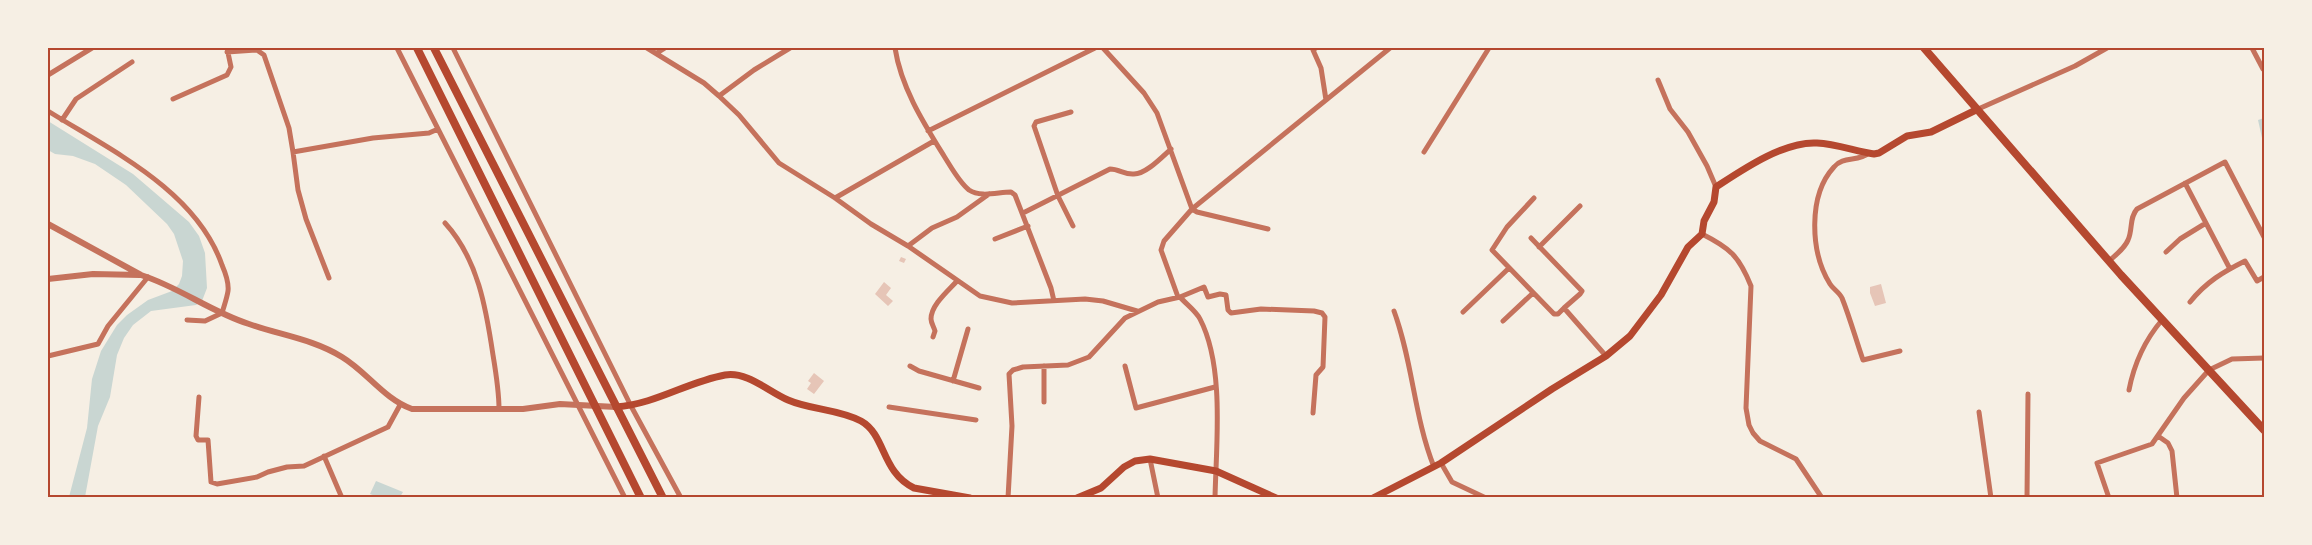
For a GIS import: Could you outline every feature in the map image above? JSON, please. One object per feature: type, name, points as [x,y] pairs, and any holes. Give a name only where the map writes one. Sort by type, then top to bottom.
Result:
[{"type":"main road","points":[[417,48],[594,406],[642,498]]},
{"type":"main road","points":[[434,48],[663,498]]},
{"type":"main road","points":[[1924,48],[2109,261],[2264,430]]},
{"type":"main road","points":[[1373,498],[1442,463],[1552,389],[1606,356],[1640,324],[1671,279],[1688,247],[1702,234],[1704,221],[1714,202],[1716,187],[1747,168],[1796,146],[1817,143],[1869,153],[1879,153],[1906,136],[1932,132],[1976,110]]},
{"type":"main road","points":[[616,407],[647,403],[718,377],[732,374],[738,375],[787,400],[838,413],[860,421],[874,434],[887,462],[905,484],[914,488],[970,498]]},
{"type":"main road","points":[[1077,498],[1101,488],[1124,467],[1135,461],[1150,459],[1216,471],[1276,498]]},
{"type":"street","points":[[48,75],[92,48]]},
{"type":"street","points":[[396,48],[579,404],[625,498]]},
{"type":"street","points":[[453,48],[631,406],[681,498]]},
{"type":"street","points":[[647,48],[704,83],[719,96],[739,115],[779,163],[836,198],[871,224],[908,246],[980,296],[1012,303],[1085,299],[1103,301],[1138,311]]},
{"type":"street","points":[[657,53],[664,48]]},
{"type":"street","points":[[719,96],[790,48]]},
{"type":"street","points":[[895,48],[896,58],[911,99],[928,131],[963,184],[975,193],[1011,192],[1015,195],[1054,301]]},
{"type":"street","points":[[928,131],[1096,48]]},
{"type":"street","points":[[1103,48],[1144,93],[1157,113],[1192,209],[1197,212],[1268,229]]},
{"type":"street","points":[[1316,48],[1313,50],[1321,68],[1326,100]]},
{"type":"street","points":[[1215,498],[1218,448],[1213,362],[1200,318],[1179,297],[1161,250],[1164,241],[1192,209],[1390,48]]},
{"type":"street","points":[[1424,152],[1489,48]]},
{"type":"street","points":[[1976,110],[2075,66],[2107,48]]},
{"type":"street","points":[[2252,48],[2263,69]]},
{"type":"street","points":[[173,99],[227,75],[231,67],[227,50],[258,50],[264,55],[289,128],[298,190],[306,219],[329,278]]},
{"type":"street","points":[[62,120],[76,99],[132,62]]},
{"type":"street","points":[[1658,80],[1670,109],[1688,132],[1707,166],[1716,187]]},
{"type":"street","points":[[48,111],[152,178],[174,196],[192,215],[214,244],[224,269],[228,290],[219,312],[205,320],[187,320]]},
{"type":"street","points":[[1070,112],[1036,122],[1034,126],[1058,196],[1073,226]]},
{"type":"street","points":[[293,152],[373,138],[429,133],[438,129]]},
{"type":"street","points":[[836,198],[934,140]]},
{"type":"street","points":[[1023,213],[1110,169],[1119,169],[1126,173],[1135,174],[1141,172],[1171,149]]},
{"type":"street","points":[[1869,153],[1863,158],[1839,162],[1833,167],[1821,189],[1816,207],[1815,242],[1830,284],[1841,296],[1863,360],[1900,351]]},
{"type":"street","points":[[2109,261],[2126,245],[2130,237],[2131,218],[2137,209],[2225,162],[2264,237]]},
{"type":"street","points":[[2185,183],[2230,269]]},
{"type":"street","points":[[908,246],[932,228],[957,217],[989,194]]},
{"type":"street","points":[[1531,238],[1582,291],[1558,314],[1554,314],[1492,250],[1507,227],[1534,198]]},
{"type":"street","points":[[1539,247],[1580,206]]},
{"type":"street","points":[[445,223],[466,252],[483,298],[489,320],[499,409]]},
{"type":"street","points":[[2166,252],[2180,239],[2206,223]]},
{"type":"street","points":[[48,224],[145,276],[219,312],[249,325],[317,343],[343,357],[400,405],[412,409],[523,409],[560,404],[616,407]]},
{"type":"street","points":[[996,239],[1028,226]]},
{"type":"street","points":[[1702,234],[1727,246],[1751,286],[1746,408],[1753,433],[1760,441],[1796,459],[1822,498]]},
{"type":"street","points":[[2190,302],[2208,282],[2245,261],[2257,281],[2264,277]]},
{"type":"street","points":[[1463,312],[1509,268]]},
{"type":"street","points":[[48,279],[93,274],[145,276]]},
{"type":"street","points":[[48,356],[98,344],[108,326],[145,276]]},
{"type":"street","points":[[933,337],[935,331],[931,322],[932,316],[938,303],[957,281]]},
{"type":"street","points":[[1008,498],[1012,426],[1009,374],[1013,370],[1023,367],[1068,365],[1089,357],[1125,318],[1158,302],[1179,297],[1204,287],[1208,298],[1220,294],[1226,295],[1228,310],[1231,313],[1261,309],[1314,311],[1322,314],[1324,317],[1323,367],[1316,375],[1313,412]]},
{"type":"street","points":[[1503,321],[1533,293]]},
{"type":"street","points":[[1564,308],[1606,356]]},
{"type":"street","points":[[1394,311],[1411,368],[1424,441],[1434,467]]},
{"type":"street","points":[[2129,390],[2134,368],[2149,336],[2162,320]]},
{"type":"street","points":[[953,381],[968,329]]},
{"type":"street","points":[[2109,498],[2097,463],[2152,444],[2184,398],[2209,370],[2232,359],[2264,358]]},
{"type":"street","points":[[910,366],[919,371],[979,388]]},
{"type":"street","points":[[1044,366],[1044,402]]},
{"type":"street","points":[[1125,366],[1136,408],[1215,387]]},
{"type":"street","points":[[2027,498],[2028,394]]},
{"type":"street","points":[[199,397],[196,436],[198,440],[208,440],[211,482],[217,484],[304,466],[388,427],[400,405]]},
{"type":"street","points":[[889,407],[976,420]]},
{"type":"street","points":[[1979,412],[1991,498]]},
{"type":"street","points":[[2158,436],[2168,443],[2172,451],[2177,498]]},
{"type":"street","points":[[324,456],[342,498]]},
{"type":"street","points":[[1150,459],[1158,498]]},
{"type":"street","points":[[1442,463],[1452,482],[1486,498]]},
{"type":"shaded area","points":[[2264,118],[2264,147],[2258,120]]},
{"type":"shaded area","points":[[48,121],[133,174],[189,222],[199,236],[205,253],[207,288],[202,301],[196,305],[151,311],[133,325],[124,338],[117,355],[110,397],[98,426],[85,497],[69,497],[87,428],[92,379],[101,351],[117,325],[127,315],[148,300],[172,291],[179,284],[182,276],[183,261],[174,234],[167,224],[126,185],[95,164],[73,156],[55,154],[48,150]]},
{"type":"shaded area","points":[[376,481],[403,492],[400,497],[378,497],[370,494]]},
{"type":"building","points":[[901,257],[906,259],[904,263],[899,261]]},
{"type":"building","points":[[884,282],[891,288],[886,295],[893,301],[888,306],[875,294]]},
{"type":"building","points":[[1881,284],[1886,303],[1875,306],[1870,293],[1870,287]]},
{"type":"building","points":[[814,373],[824,381],[814,394],[807,389],[811,383],[808,381]]}]
